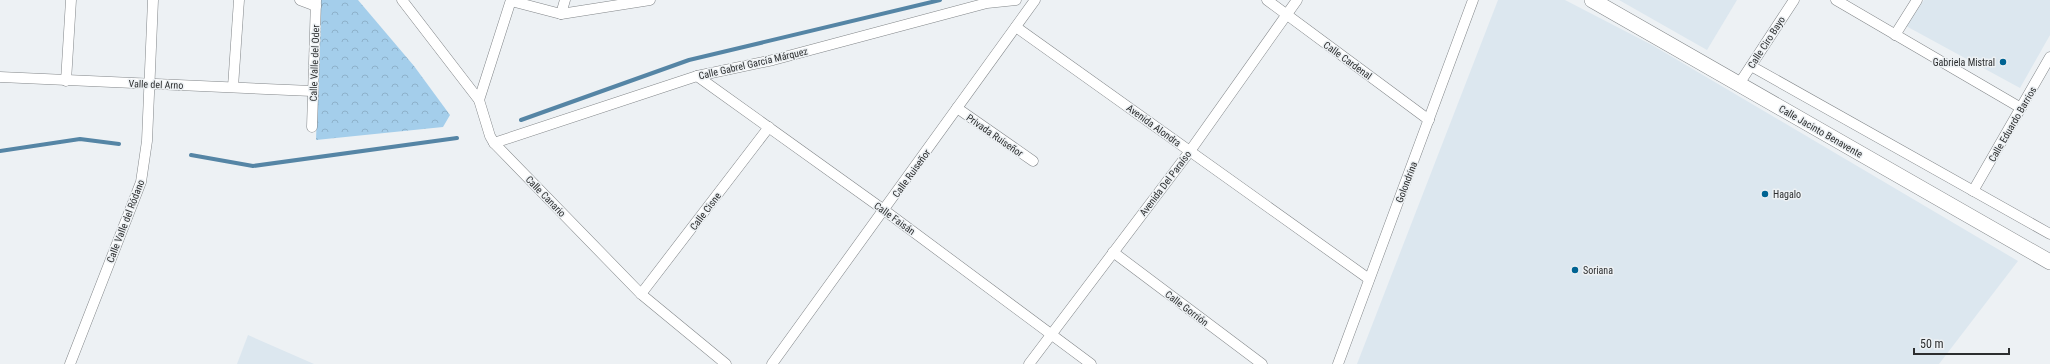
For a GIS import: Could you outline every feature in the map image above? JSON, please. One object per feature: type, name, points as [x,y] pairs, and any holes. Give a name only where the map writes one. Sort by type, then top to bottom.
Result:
[{"type":"street","points":[[66,81],[71,0]]},
{"type":"street","name":"Calle Valle del Ródano","points":[[70,364],[141,182],[147,141],[153,0]]},
{"type":"street","points":[[233,87],[239,0]]},
{"type":"street","points":[[300,0],[316,3]]},
{"type":"street","name":"Calle Canario","points":[[402,0],[479,100],[490,136],[494,143],[641,294],[726,364]]},
{"type":"street","points":[[479,100],[511,0],[561,14],[650,0]]},
{"type":"street","points":[[561,14],[565,0]]},
{"type":"street","name":"Calle Gabrel García Márquez","points":[[494,143],[697,76],[773,60],[987,3],[1016,0]]},
{"type":"street","name":"Calle Ruiseñor","points":[[772,364],[1035,0]]},
{"type":"street","name":"Calle Cardenal","points":[[1267,0],[1429,120]]},
{"type":"street","name":"Avenida Del Paraíso","points":[[1029,364],[1112,252],[1190,151],[1297,0]]},
{"type":"street","name":"Golondrina","points":[[1338,364],[1473,0]]},
{"type":"street","name":"Calle Jacinto Benavente","points":[[1592,0],[2048,257]]},
{"type":"street","name":"Calle Ciro Bayo","points":[[1739,84],[1794,0]]},
{"type":"street","points":[[1836,0],[2021,108]]},
{"type":"street","points":[[1895,35],[1917,0]]},
{"type":"street","name":"Calle Valle del Oder","points":[[312,127],[316,3]]},
{"type":"street","name":"Avenida Alondra","points":[[1016,27],[1369,279]]},
{"type":"street","name":"Calle Eduardo Barrios","points":[[1973,191],[2050,57]]},
{"type":"street","points":[[1751,66],[2050,234]]},
{"type":"street","name":"Calle Faisán","points":[[697,76],[884,210],[1091,364]]},
{"type":"street","name":"Valle del Arno","points":[[0,77],[312,91]]},
{"type":"street","name":"Privada Ruiseñor","points":[[957,108],[1033,161]]},
{"type":"street","name":"Calle Cisne","points":[[641,294],[769,128]]},
{"type":"street","name":"Calle Gorrión","points":[[1112,252],[1262,364]]},
{"type":"shaded area","points":[[1498,0],[1565,0],[1652,45],[2018,261],[1939,364],[1357,364]]},
{"type":"shaded area","points":[[1619,0],[1737,0],[1707,50]]},
{"type":"shaded area","name":"Gabriela Mistral","points":[[1924,0],[2050,0],[2050,35],[2020,88],[1906,26]]},
{"type":"shaded area","points":[[248,335],[314,364],[237,364]]},
{"type":"green space","points":[[321,0],[358,0],[414,66],[450,115],[443,127],[316,140]]},
{"type":"waterway","points":[[521,120],[689,60],[940,0]]},
{"type":"waterway","points":[[191,155],[253,166],[457,138]]},
{"type":"waterway","points":[[0,151],[80,139],[119,144]]},
{"type":"place","name":"Gabriela Mistral","points":[[2003,62]]},
{"type":"place","name":"Hagalo","points":[[1765,194]]},
{"type":"place","name":"Soriana","points":[[1575,270]]}]
